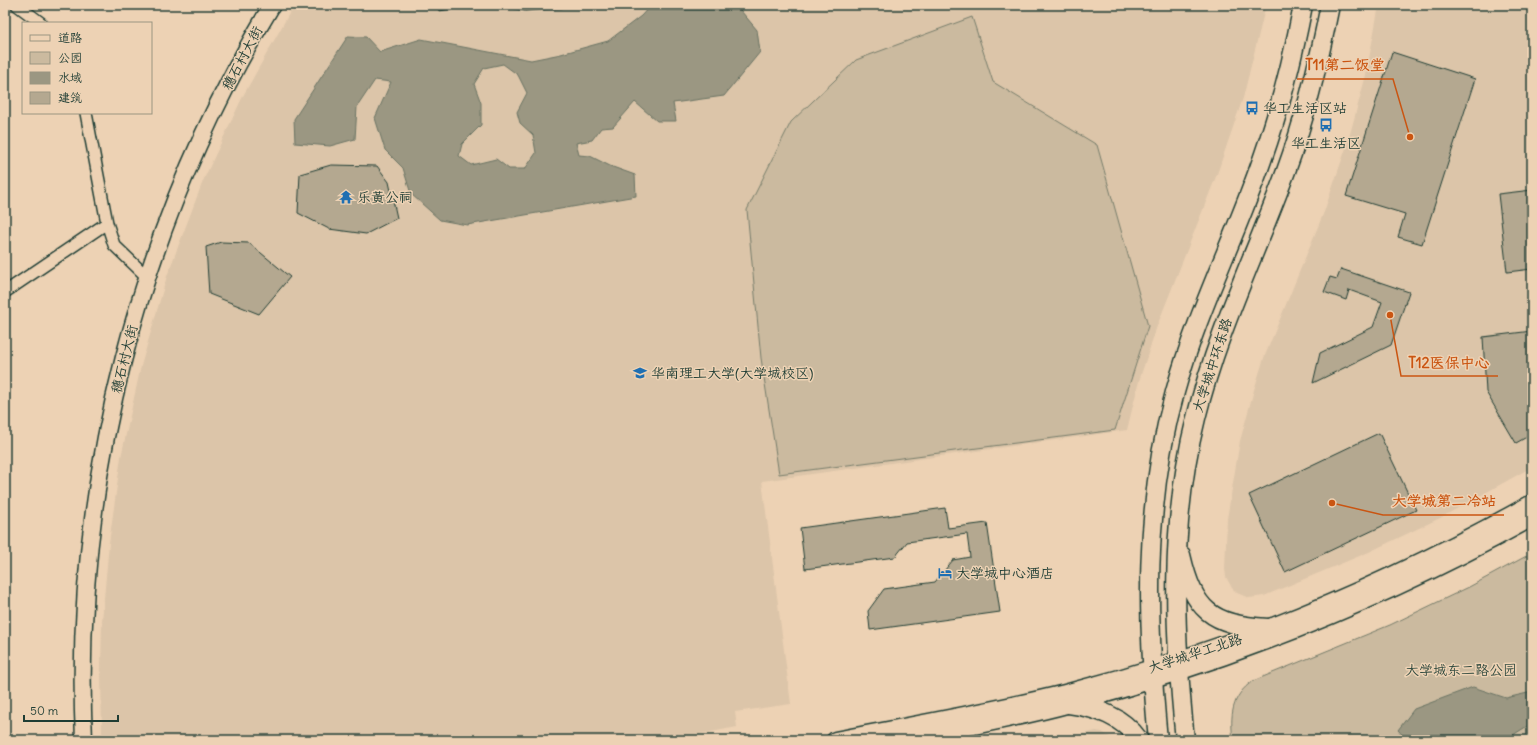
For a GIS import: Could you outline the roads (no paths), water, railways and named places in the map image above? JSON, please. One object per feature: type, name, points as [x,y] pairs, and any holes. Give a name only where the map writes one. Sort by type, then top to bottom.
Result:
[{"type":"main road","name":"穗石村大街","points":[[84,740],[83,633],[89,550],[98,480],[120,374],[144,287],[180,188],[222,95],[272,5]]},
{"type":"main road","name":"大学城中环东路","points":[[1158,740],[1149,611],[1150,554],[1154,502],[1169,413],[1201,311],[1248,196],[1270,137],[1284,89],[1303,5]]},
{"type":"main road","name":"大学城中环东路","points":[[1185,740],[1179,666],[1176,599],[1177,539],[1187,461],[1195,419],[1206,379],[1226,320],[1276,199],[1295,145],[1310,96],[1330,5]]},
{"type":"main road","name":"大学城华工北路","points":[[1179,666],[1336,600],[1418,563],[1532,503]]},
{"type":"main road","name":"大学城华工北路","points":[[902,740],[1010,719],[1069,704],[1179,666],[1251,648],[1362,603],[1470,551],[1532,518]]},
{"type":"main road","points":[[1177,539],[1182,560],[1192,589],[1208,612],[1220,620],[1234,625],[1268,628]]},
{"type":"main road","name":"大学城华工北路","points":[[835,740],[1007,706],[1153,674]]},
{"type":"main road","points":[[1069,704],[1093,708],[1115,717],[1127,726],[1139,740]]},
{"type":"street","points":[[17,5],[40,22]]},
{"type":"street","points":[[86,114],[107,223],[114,245],[143,272]]},
{"type":"street","points":[[5,292],[107,223]]},
{"type":"water","points":[[651,5],[736,5],[757,30],[760,52],[724,96],[673,103],[676,121],[657,121],[635,102],[613,127],[601,128],[592,140],[576,143],[579,155],[590,156],[610,166],[635,175],[636,196],[467,225],[440,220],[411,194],[403,168],[385,150],[375,118],[391,82],[375,80],[357,107],[355,139],[330,146],[295,143],[294,119],[348,36],[366,37],[380,52],[421,39],[531,60],[561,54],[608,41],[641,16]],"holes":[[[503,64],[518,75],[527,93],[517,112],[520,123],[533,135],[536,153],[525,169],[509,169],[496,159],[471,165],[459,156],[462,144],[481,125],[481,103],[474,84],[484,68]]]},
{"type":"water","points":[[1473,687],[1506,698],[1532,692],[1532,723],[1505,740],[1407,740],[1398,730],[1414,709]]},
{"type":"place","name":"华工生活区站","points":[[1252,108]]},
{"type":"place","name":"华工生活区","points":[[1326,125]]},
{"type":"place","name":"T11第二饭堂","points":[[1410,137]]},
{"type":"place","name":"乐黄公祠","points":[[346,197]]},
{"type":"place","name":"T12医保中心","points":[[1390,315]]},
{"type":"place","name":"华南理工大学(大学城校区)","points":[[640,373]]},
{"type":"place","name":"大学城第二冷站","points":[[1332,503]]},
{"type":"place","name":"大学城中心酒店","points":[[945,573]]},
{"type":"park label","name":"大学城东二路公园","points":[[1461,670]]}]
